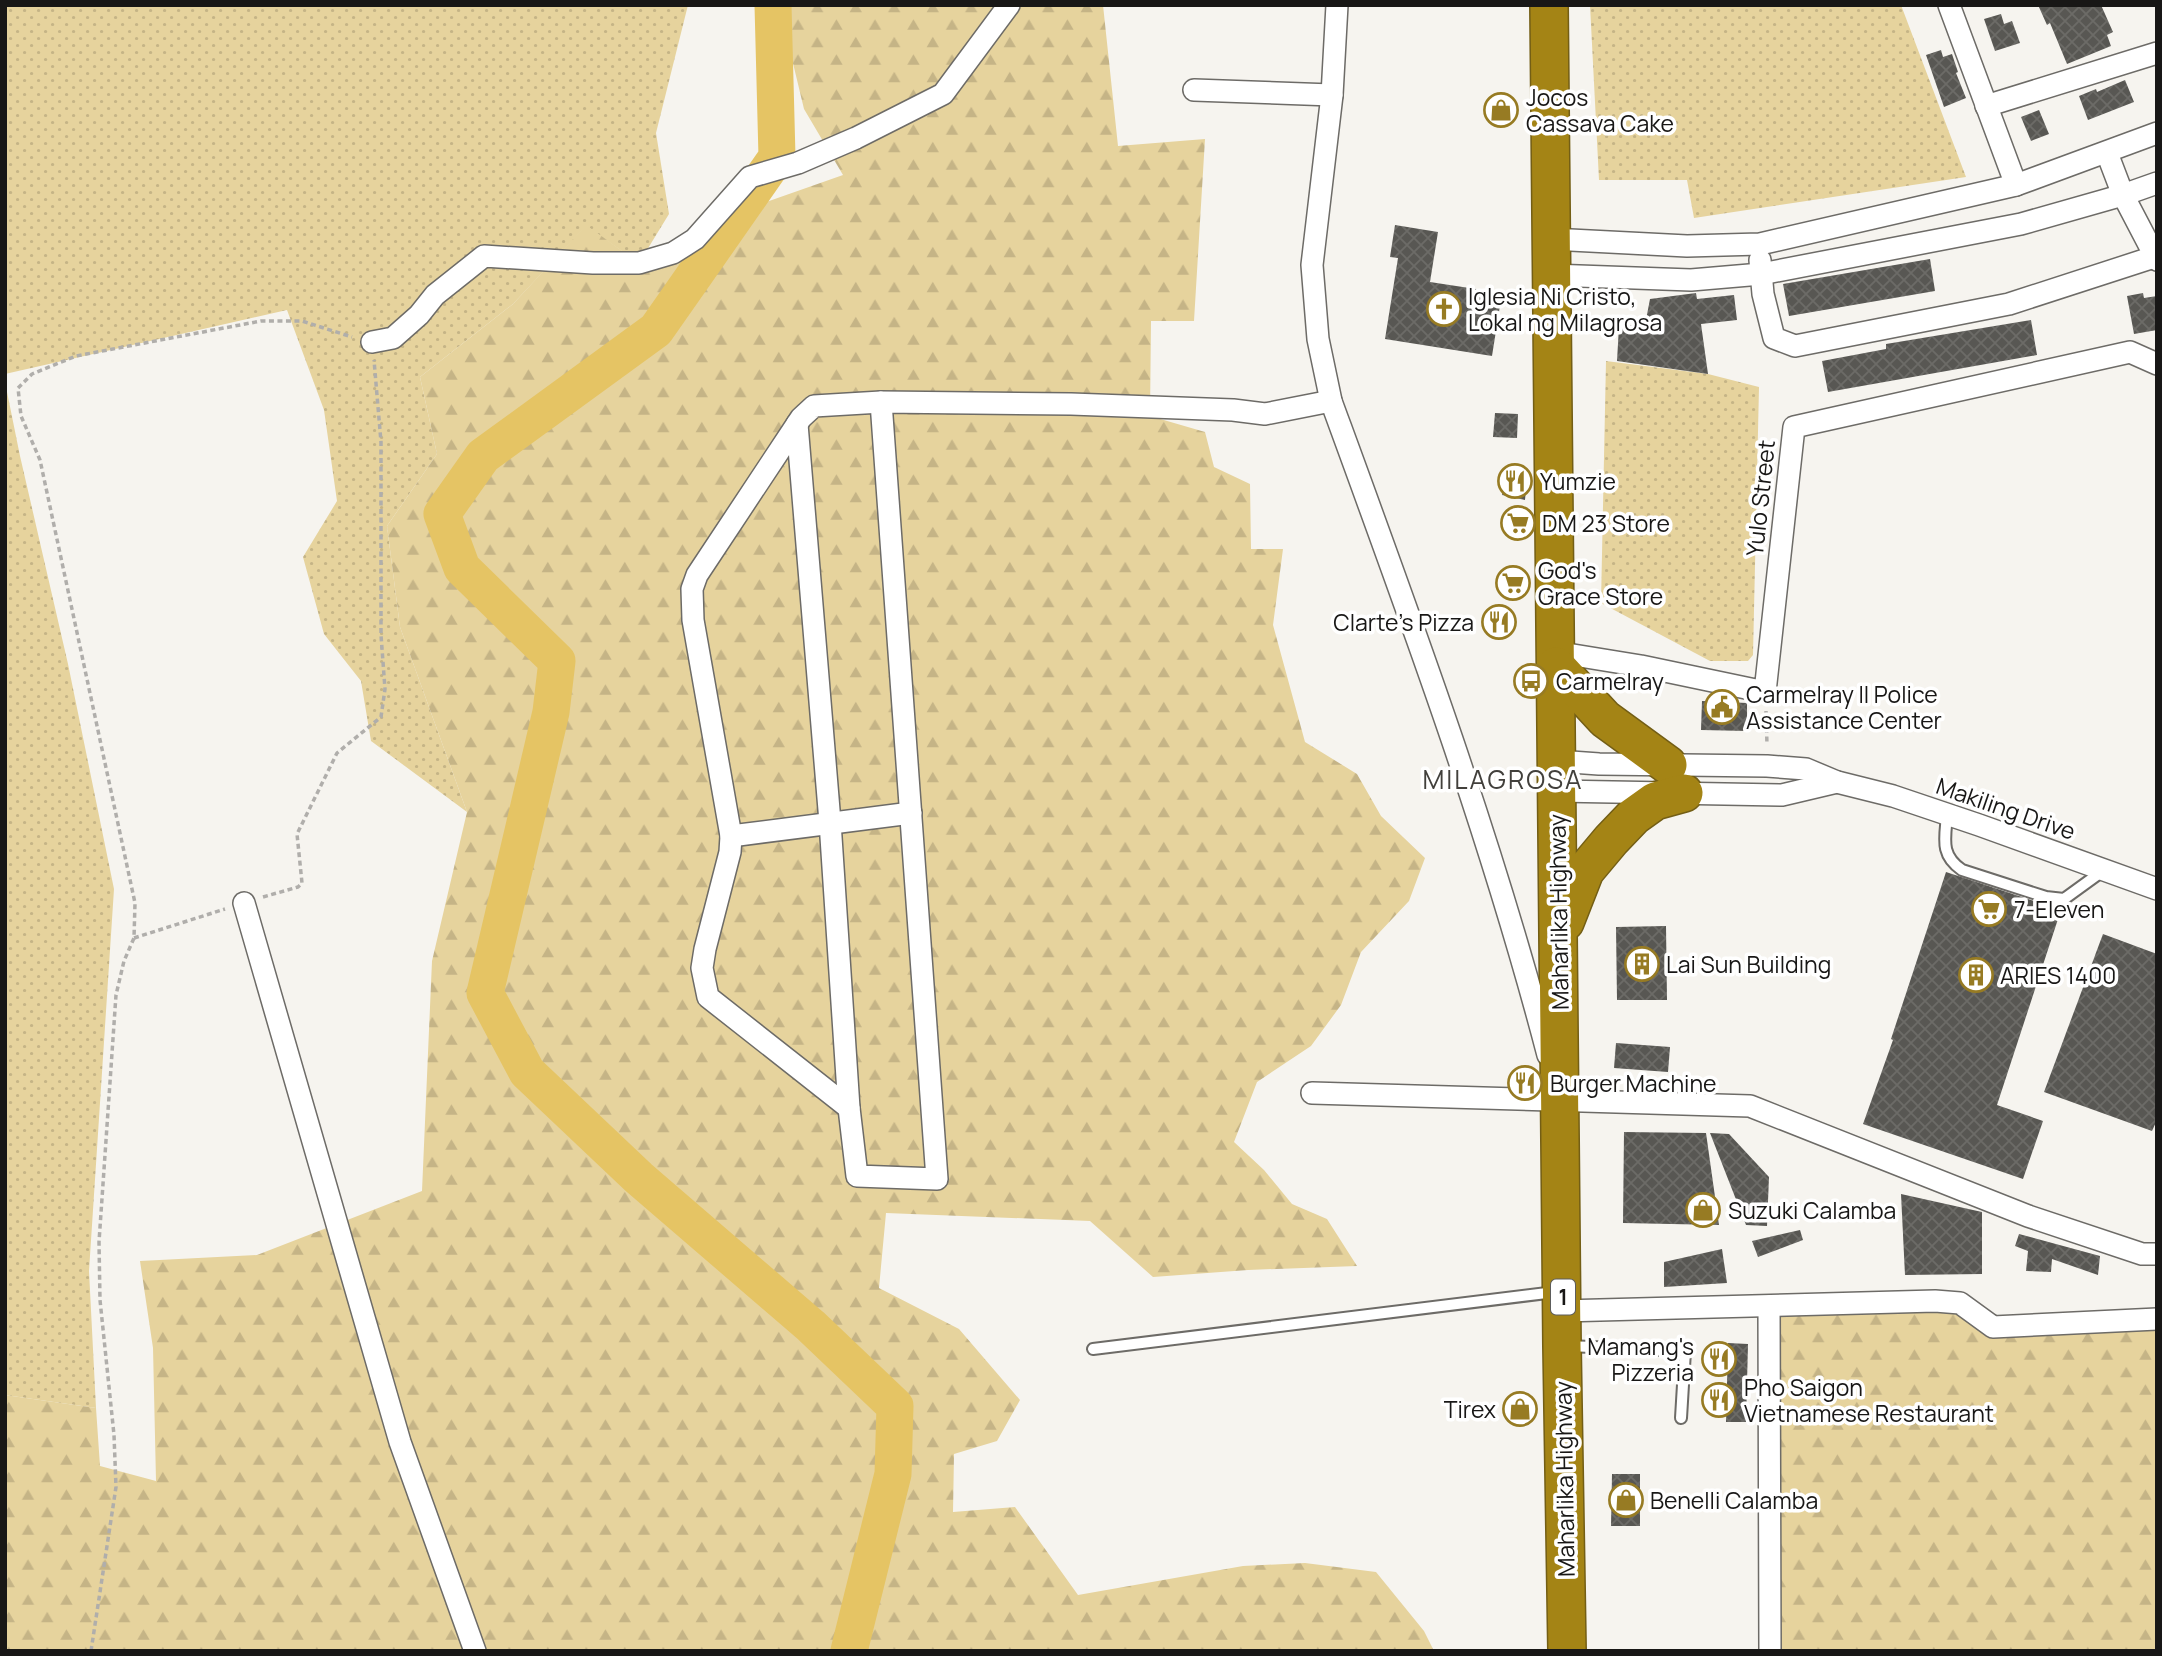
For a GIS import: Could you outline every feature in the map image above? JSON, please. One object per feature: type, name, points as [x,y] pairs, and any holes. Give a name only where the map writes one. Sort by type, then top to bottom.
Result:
[{"type":"highway","name":"Maharlika Highway","points":[[1549,5],[1567,1651]]},
{"type":"highway","points":[[1555,659],[1605,719],[1676,779],[1655,801],[1634,816],[1585,871],[1558,943]]},
{"type":"street","points":[[372,342],[393,338],[419,315],[435,295],[484,256],[639,263],[673,253],[695,239],[750,177],[798,163],[856,138],[943,94],[1009,5]]},
{"type":"street","points":[[1336,5],[1332,95],[1311,265],[1318,339],[1331,401],[1473,802],[1519,947],[1560,1101]]},
{"type":"street","points":[[1949,5],[2016,186]]},
{"type":"street","points":[[1986,106],[2157,53]]},
{"type":"street","points":[[1194,90],[1332,95]]},
{"type":"street","points":[[1551,239],[1687,246],[1760,244],[2016,186],[2157,133]]},
{"type":"street","points":[[1760,244],[1763,294],[1774,338],[1795,346],[2008,304],[2156,257],[2123,195],[2107,153]]},
{"type":"street","points":[[1550,275],[1691,280],[1761,274],[2021,224],[2157,183]]},
{"type":"street","name":"Yulo Street","points":[[1765,692],[1794,427],[2130,352],[2157,364]]},
{"type":"street","points":[[849,1108],[708,998],[702,968],[730,852],[731,836],[692,620],[692,589],[697,575],[797,424],[814,406],[881,402],[1071,404],[1233,410],[1265,414],[1331,401]]},
{"type":"street","points":[[797,424],[830,821],[849,1108],[857,1176],[937,1179],[881,402]]},
{"type":"street","points":[[1555,659],[1641,666],[1765,692]]},
{"type":"street","name":"Makiling Drive","points":[[1557,776],[1676,779],[1767,766],[1806,769],[1837,782],[1893,796],[2157,889]]},
{"type":"street","name":"Makiling Drive","points":[[1557,776],[1676,779],[1782,795],[1837,782]]},
{"type":"street","points":[[731,836],[830,821],[911,813]]},
{"type":"street","points":[[244,903],[400,1442],[475,1651]]},
{"type":"street","points":[[1311,1093],[1749,1106],[2028,1216],[2142,1254],[2157,1254]]},
{"type":"street","points":[[1562,1316],[1935,1301],[1959,1303],[1993,1327],[2157,1319]]},
{"type":"street","points":[[1769,1306],[1770,1651]]},
{"type":"lane","points":[[1947,815],[1944,844],[1950,862],[1962,870],[2046,897],[2064,899],[2079,891],[2104,870]]},
{"type":"lane","points":[[1093,1349],[1562,1316],[1685,1351],[1681,1418]]},
{"type":"path","points":[[91,1651],[116,1487],[114,1435],[100,1300],[99,1242],[116,995],[124,961],[134,938],[135,903],[40,460],[21,416],[18,388],[32,374],[76,356],[261,321],[302,321],[372,342],[381,442],[381,635],[385,689],[381,718],[337,753],[297,834],[302,883],[298,887],[134,938]]},
{"type":"path","points":[[1765,692],[1767,766]]},
{"type":"green space","points":[[5,5],[688,5],[656,133],[669,214],[639,263],[586,226],[513,304],[420,377],[437,454],[387,526],[400,627],[467,812],[371,741],[361,681],[324,634],[303,557],[337,501],[324,410],[287,310],[5,374]]},
{"type":"green space","points":[[779,5],[1103,5],[1118,146],[1205,139],[1194,321],[1151,321],[1150,416],[1205,432],[1214,467],[1250,484],[1251,549],[1283,549],[1273,625],[1305,742],[1357,774],[1381,816],[1425,858],[1409,901],[1361,952],[1341,1005],[1311,1046],[1257,1082],[1234,1142],[1264,1170],[1292,1204],[1327,1219],[1357,1266],[1153,1277],[1090,1221],[886,1213],[879,1288],[959,1329],[1020,1400],[997,1441],[954,1454],[953,1512],[1015,1507],[1078,1595],[1243,1566],[1305,1563],[1376,1572],[1424,1631],[1434,1651],[5,1651],[5,1395],[96,1408],[100,1466],[156,1481],[153,1348],[140,1261],[257,1255],[422,1191],[432,961],[467,812],[400,627],[387,526],[437,454],[420,377],[513,304],[586,225],[639,263],[741,211],[843,175],[804,109]]},
{"type":"green space","points":[[1590,5],[1901,5],[1966,177],[1694,218],[1687,180],[1599,180]]},
{"type":"green space","points":[[1606,361],[1708,374],[1759,387],[1753,655],[1748,661],[1710,661],[1601,603]]},
{"type":"green space","points":[[5,382],[68,664],[114,889],[89,1271],[96,1408],[5,1395]]},
{"type":"green space","points":[[1933,1300],[1986,1323],[2157,1316],[2157,1651],[1774,1651],[1771,1311]]},
{"type":"building","points":[[2038,5],[2101,5],[2113,32],[2107,35],[2111,46],[2067,64],[2050,23],[2047,25]]},
{"type":"building","points":[[2001,14],[2004,24],[2012,21],[2020,43],[1995,51],[1984,19]]},
{"type":"building","points":[[1941,50],[1943,57],[1952,54],[1966,98],[1944,107],[1926,55]]},
{"type":"building","points":[[2125,80],[2134,102],[2088,120],[2079,96],[2096,89],[2097,92]]},
{"type":"building","points":[[2039,110],[2049,134],[2031,141],[2021,117]]},
{"type":"building","name":"Iglesia Ni Cristo, Lokal ng Milagrosa","points":[[1395,225],[1438,232],[1430,282],[1502,293],[1492,356],[1385,339],[1398,258],[1390,257]]},
{"type":"building","points":[[1930,259],[1935,291],[1789,316],[1783,284]]},
{"type":"building","points":[[1696,293],[1697,299],[1734,295],[1737,320],[1701,324],[1708,374],[1617,361],[1619,326],[1645,325],[1650,299]]},
{"type":"building","points":[[2143,293],[2144,298],[2157,296],[2157,330],[2134,334],[2127,296]]},
{"type":"building","points":[[2031,320],[2037,355],[1828,392],[1822,361],[1886,349],[1886,344]]},
{"type":"building","points":[[1495,413],[1518,414],[1517,438],[1493,437]]},
{"type":"building","name":"Yumzie","points":[[1508,471],[1522,473],[1526,489],[1525,500],[1502,495]]},
{"type":"building","points":[[1702,701],[1747,703],[1747,731],[1701,730]]},
{"type":"building","name":"ARIES 1400","points":[[1946,872],[2061,910],[1997,1105],[2043,1121],[2023,1179],[1863,1124],[1893,1040],[1891,1039]]},
{"type":"building","name":"Lai Sun Building","points":[[1666,926],[1667,1000],[1617,1000],[1616,927]]},
{"type":"building","points":[[2103,934],[2157,954],[2157,1120],[2152,1131],[2044,1092]]},
{"type":"building","points":[[1616,1043],[1670,1047],[1668,1072],[1614,1068]]},
{"type":"building","points":[[1624,1132],[1706,1133],[1719,1225],[1623,1223]]},
{"type":"building","points":[[1710,1133],[1729,1134],[1769,1177],[1767,1226],[1746,1225]]},
{"type":"building","points":[[1901,1194],[1982,1212],[1982,1274],[1905,1275]]},
{"type":"building","points":[[1800,1230],[1803,1240],[1758,1257],[1752,1241]]},
{"type":"building","points":[[2019,1234],[2100,1256],[2098,1275],[2052,1259],[2051,1272],[2026,1271],[2028,1251],[2015,1246]]},
{"type":"building","points":[[1722,1249],[1727,1283],[1664,1287],[1664,1262]]},
{"type":"building","points":[[1728,1343],[1748,1344],[1746,1422],[1726,1422]]},
{"type":"building","name":"Benelli Calamba","points":[[1612,1474],[1640,1474],[1640,1526],[1611,1526]]},
{"type":"waterway","points":[[773,5],[777,157],[656,330],[483,456],[442,514],[462,568],[557,661],[551,712],[485,993],[527,1072],[639,1178],[811,1326],[895,1406],[893,1474],[849,1651]]},
{"type":"place","name":"Jocos Cassava Cake","points":[[1501,110]]},
{"type":"place","name":"Iglesia Ni Cristo, Lokal ng Milagrosa","points":[[1444,309]]},
{"type":"place","name":"Yumzie","points":[[1515,481]]},
{"type":"place","name":"DM 23 Store","points":[[1518,523]]},
{"type":"place","name":"God's Grace Store","points":[[1513,583]]},
{"type":"place","name":"Clarte's Pizza","points":[[1499,622]]},
{"type":"place","name":"Carmelray","points":[[1531,681]]},
{"type":"place","name":"Carmelray II Police Assistance Center","points":[[1722,707]]},
{"type":"place","name":"7-Eleven","points":[[1989,909]]},
{"type":"place","name":"Lai Sun Building","points":[[1642,964]]},
{"type":"place","name":"ARIES 1400","points":[[1976,975]]},
{"type":"place","name":"Burger Machine","points":[[1525,1083]]},
{"type":"place","name":"Suzuki Calamba","points":[[1703,1210]]},
{"type":"place","name":"Mamang's Pizzeria","points":[[1719,1359]]},
{"type":"place","name":"Pho Saigon Vietnamese Restaurant","points":[[1719,1400]]},
{"type":"place","name":"Tirex","points":[[1520,1409]]},
{"type":"place","name":"Benelli Calamba","points":[[1626,1500]]},
{"type":"district","name":"MILAGROSA","points":[[1503,779]]}]
